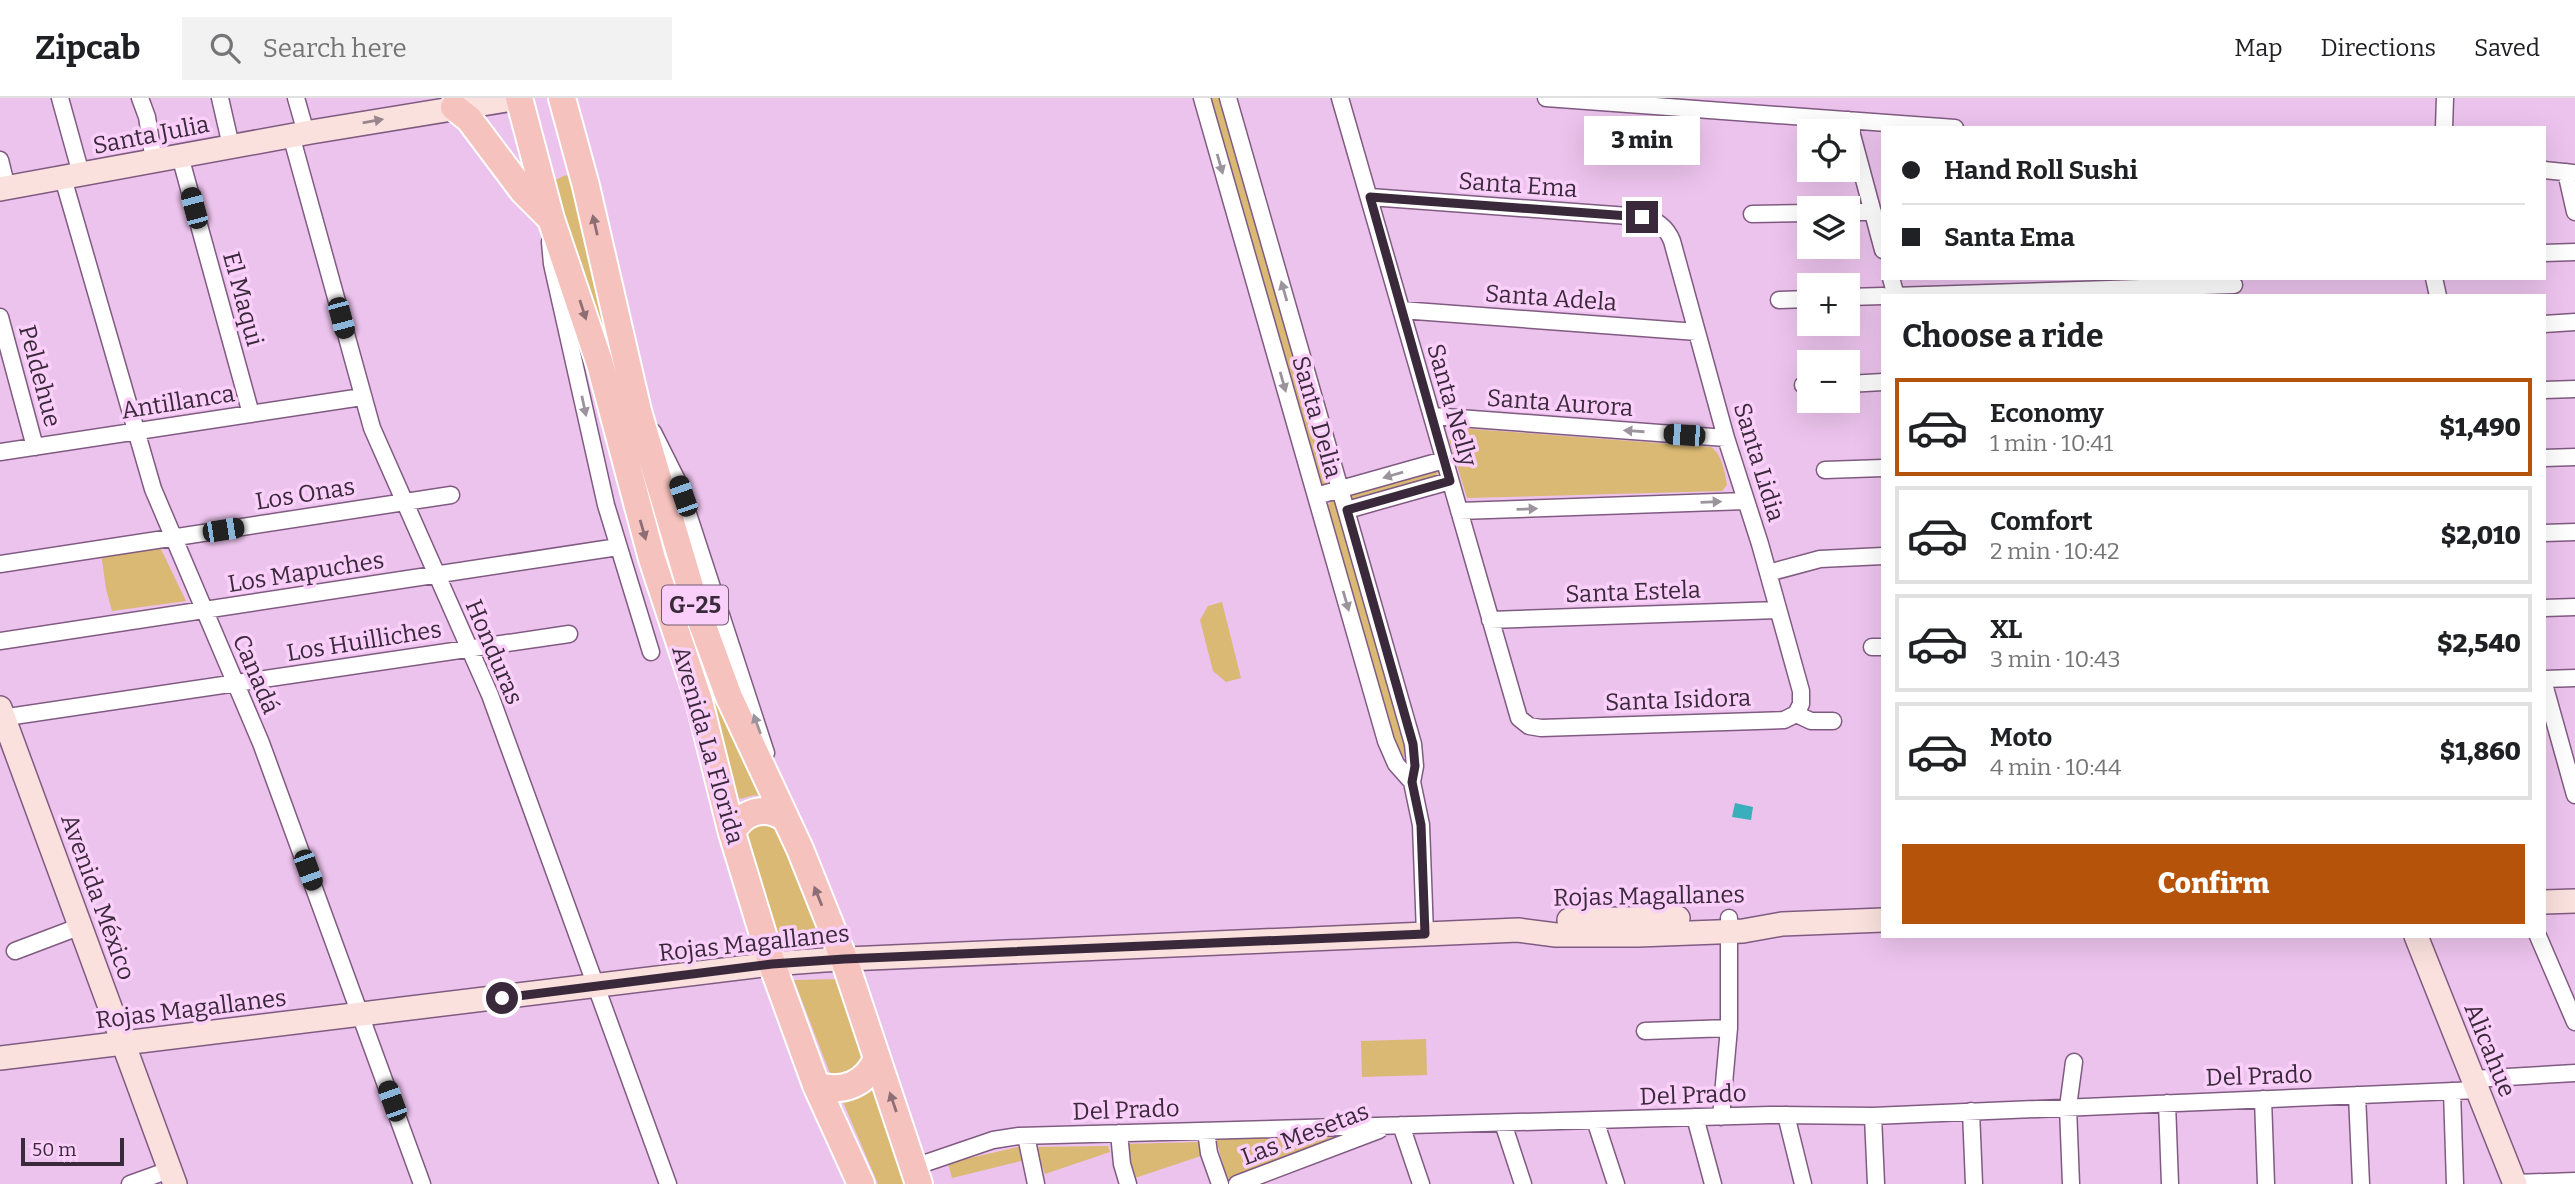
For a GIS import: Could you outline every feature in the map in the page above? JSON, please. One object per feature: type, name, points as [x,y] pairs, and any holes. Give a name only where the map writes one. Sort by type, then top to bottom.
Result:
[{"type":"main road","name":"Avenida La Florida","points":[[519,98],[551,219],[600,364],[652,559],[705,721],[732,833],[772,964],[816,1084],[861,1184]]},
{"type":"main road","name":"Avenida La Florida","points":[[562,98],[638,411],[667,516],[706,638],[737,716],[786,819],[844,959],[919,1178]]},
{"type":"main road","points":[[454,107],[469,119],[523,191],[551,219]]},
{"type":"main road","points":[[528,135],[549,122],[570,125]]},
{"type":"main road","points":[[732,833],[743,818],[755,811],[769,811],[786,819]]},
{"type":"main road","points":[[816,1084],[836,1088],[850,1086],[867,1075],[877,1058]]},
{"type":"street","name":"Canadá","points":[[60,98],[72,176],[135,432],[153,489],[261,743],[422,1184]]},
{"type":"street","points":[[140,98],[147,117],[154,160]]},
{"type":"street","points":[[220,98],[231,146]]},
{"type":"street","name":"Honduras","points":[[296,98],[298,134],[362,397],[377,443],[496,711],[513,764],[668,1184]]},
{"type":"street","name":"Santa Julia","points":[[4,189],[298,134],[519,98]]},
{"type":"street","name":"Santa Delia","points":[[1202,98],[1386,741],[1396,764],[1412,782]]},
{"type":"street","name":"Santa Delia","points":[[1228,98],[1413,744],[1415,766],[1412,782],[1421,832],[1425,934]]},
{"type":"street","name":"Santa Nelly","points":[[1340,98],[1514,708],[1524,722]]},
{"type":"street","points":[[1546,98],[1834,119]]},
{"type":"street","points":[[2444,126],[2445,98]]},
{"type":"street","points":[[1860,121],[1932,126]]},
{"type":"street","name":"El Maqui","points":[[180,156],[251,414]]},
{"type":"street","points":[[0,160],[4,189]]},
{"type":"street","points":[[1860,166],[1881,243]]},
{"type":"street","points":[[2546,170],[2570,172],[2575,212]]},
{"type":"street","name":"Santa Ema","points":[[1370,197],[1642,217],[1661,225]]},
{"type":"street","points":[[1860,212],[1872,212]]},
{"type":"street","points":[[1752,214],[1797,213]]},
{"type":"street","name":"Avenida La Florida","points":[[551,219],[552,264],[600,479],[651,652]]},
{"type":"street","name":"Santa Lidia","points":[[1661,225],[1670,237],[1726,438],[1768,573],[1802,698],[1796,714]]},
{"type":"street","points":[[2546,253],[2575,252]]},
{"type":"street","points":[[1912,294],[1986,285],[2234,286]]},
{"type":"street","points":[[1860,297],[1881,296]]},
{"type":"street","points":[[1779,300],[1797,299]]},
{"type":"street","name":"Santa Adela","points":[[1401,310],[1697,331]]},
{"type":"street","name":"Peldehue","points":[[0,317],[35,447]]},
{"type":"street","points":[[2546,324],[2575,322]]},
{"type":"street","points":[[1860,383],[1881,382]]},
{"type":"street","points":[[2546,390],[2575,388]]},
{"type":"street","name":"Antillanca","points":[[0,453],[362,397]]},
{"type":"street","name":"Santa Aurora","points":[[1432,416],[1726,438]]},
{"type":"street","points":[[2546,458],[2575,457]]},
{"type":"street","points":[[1316,496],[1444,460]]},
{"type":"street","points":[[1825,470],[1881,468]]},
{"type":"street","points":[[1347,510],[1450,481]]},
{"type":"street","name":"Los Onas","points":[[0,564],[452,495]]},
{"type":"street","points":[[1459,511],[1746,501]]},
{"type":"street","points":[[2546,533],[2575,532]]},
{"type":"street","name":"Los Mapuches","points":[[0,641],[618,547]]},
{"type":"street","points":[[1768,573],[1820,559],[1881,556]]},
{"type":"street","points":[[2546,608],[2575,607]]},
{"type":"street","name":"Santa Estela","points":[[1490,620],[1778,610]]},
{"type":"street","name":"Los Huilliches","points":[[1,715],[236,684],[569,634]]},
{"type":"street","points":[[2546,681],[2575,678]]},
{"type":"street","points":[[2546,686],[2568,747],[2575,795]]},
{"type":"street","name":"Santa Isidora","points":[[1524,722],[1535,727],[1554,727],[1784,720],[1796,714],[1811,721],[1833,722]]},
{"type":"street","name":"Avenida México","points":[[1,715],[172,1177]]},
{"type":"street","points":[[2546,902],[2575,901]]},
{"type":"street","name":"Rojas Magallanes","points":[[0,1058],[772,964],[1518,930],[1566,920],[1729,925],[1881,920]]},
{"type":"street","points":[[1721,1117],[1729,1028],[1729,925]]},
{"type":"street","points":[[15,951],[81,926]]},
{"type":"street","name":"Alicahue","points":[[2417,938],[2515,1184]]},
{"type":"street","points":[[2539,938],[2575,1022]]},
{"type":"street","points":[[1644,1031],[1729,1028]]},
{"type":"street","points":[[2071,1184],[2068,1107],[2074,1062]]},
{"type":"street","name":"Del Prado","points":[[919,1178],[993,1140],[1026,1136],[1695,1117],[1873,1116],[2452,1091],[2475,1084],[2575,1073]]},
{"type":"street","points":[[2452,1091],[2455,1184]]},
{"type":"street","points":[[2357,1095],[2361,1184]]},
{"type":"street","points":[[2263,1099],[2266,1184]]},
{"type":"street","points":[[2167,1103],[2170,1184]]},
{"type":"street","points":[[1971,1111],[1974,1184]]},
{"type":"street","points":[[1786,1115],[1803,1184]]},
{"type":"street","points":[[1873,1116],[1876,1184]]},
{"type":"street","points":[[1695,1117],[1713,1184]]},
{"type":"street","points":[[1595,1120],[1616,1184]]},
{"type":"street","points":[[1503,1123],[1523,1184]]},
{"type":"street","points":[[1395,1126],[1421,1184]]},
{"type":"street","name":"Las Mesetas","points":[[1237,1184],[1395,1126]]},
{"type":"street","points":[[1206,1131],[1209,1153],[1220,1184]]},
{"type":"street","points":[[1119,1133],[1122,1164],[1128,1184]]},
{"type":"street","points":[[1026,1136],[1036,1184]]},
{"type":"street","points":[[130,1184],[172,1177]]},
{"type":"street","points":[[2515,1184],[2575,1181]]},
{"type":"shaded area","points":[[1210,98],[1221,98],[1331,486],[1322,487],[1320,484]]},
{"type":"shaded area","points":[[566,175],[577,181],[769,798],[755,795],[739,799],[553,181]]},
{"type":"shaded area","points":[[1458,428],[1711,447],[1720,459],[1727,485],[1722,491],[1467,498],[1449,439],[1450,431]]},
{"type":"shaded area","points":[[1434,470],[1438,472],[1435,478],[1354,500],[1350,498],[1351,494]]},
{"type":"shaded area","points":[[1332,500],[1337,503],[1405,748],[1403,763],[1398,757],[1327,506]]},
{"type":"shaded area","points":[[159,545],[186,601],[112,611],[101,553]]},
{"type":"shaded area","points":[[1222,602],[1241,678],[1226,682],[1213,671],[1200,620],[1208,606]]},
{"type":"shaded area","points":[[1735,803],[1753,807],[1751,820],[1732,817]]},
{"type":"shaded area","points":[[749,821],[779,823],[824,939],[775,944],[743,836]]},
{"type":"shaded area","points":[[841,979],[871,1061],[860,1074],[831,1076],[794,980]]},
{"type":"shaded area","points":[[1426,1039],[1427,1075],[1362,1077],[1361,1041]]},
{"type":"shaded area","points":[[881,1084],[909,1184],[878,1184],[841,1097],[862,1095]]},
{"type":"shaded area","points":[[1359,1135],[1227,1179],[1216,1139]]},
{"type":"shaded area","points":[[1200,1142],[1204,1155],[1135,1178],[1123,1144]]},
{"type":"shaded area","points":[[1022,1146],[1025,1160],[952,1178],[948,1163]]},
{"type":"shaded area","points":[[1108,1146],[1110,1152],[1045,1174],[1035,1147]]},
{"type":"route","points":[[502,998],[772,964],[844,959],[1425,934],[1421,825],[1412,782],[1415,766],[1413,744],[1347,510],[1450,481],[1370,197],[1642,217]]}]
